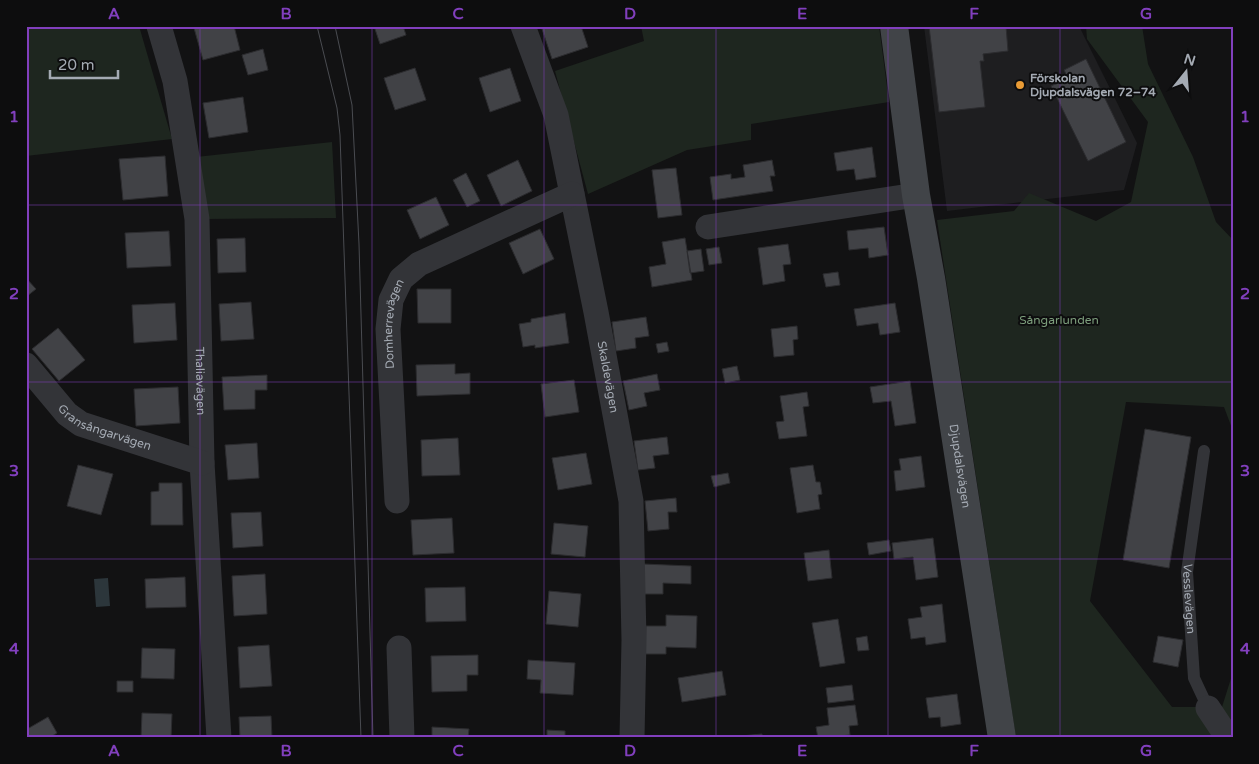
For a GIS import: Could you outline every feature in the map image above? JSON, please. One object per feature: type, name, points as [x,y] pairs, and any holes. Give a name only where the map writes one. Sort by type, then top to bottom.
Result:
[{"type":"street","name":"Thaliavägen","points":[[159,26],[175,81],[197,219],[202,462],[219,738]]},
{"type":"street","name":"Skaldevägen","points":[[523,26],[556,115],[631,501],[634,640],[632,738]]},
{"type":"street","name":"Djupdalsvägen","points":[[894,26],[916,195],[931,278],[1002,738]]},
{"type":"street","name":"Domherrevägen","points":[[398,501],[388,330],[391,300],[401,279],[419,264],[572,194]]},
{"type":"street","points":[[708,227],[916,195]]},
{"type":"street","name":"Gransångarvägen","points":[[26,365],[67,414],[81,424],[202,462]]},
{"type":"street","points":[[400,648],[402,738]]},
{"type":"street","name":"Vesslevägen","points":[[1208,708],[1228,738]]},
{"type":"lane","name":"Vesslevägen","points":[[1204,451],[1187,572],[1194,678],[1208,708]]},
{"type":"shaded area","name":"Förskolan Djupdalsvägen 72–74","points":[[924,26],[1079,26],[1137,143],[1124,190],[947,211]]},
{"type":"shaded area","points":[[108,578],[110,606],[96,607],[94,579]]},
{"type":"green space","points":[[26,26],[44,26],[50,29],[54,26],[139,26],[172,139],[26,156]]},
{"type":"green space","points":[[641,26],[879,26],[889,102],[751,124],[751,140],[687,150],[588,194],[555,71],[644,41]]},
{"type":"green space","name":"Sångarlunden","points":[[1086,26],[1142,26],[1148,64],[1193,157],[1216,222],[1233,240],[1233,431],[1224,407],[1126,402],[1090,601],[1172,707],[1222,707],[1233,672],[1233,738],[1016,738],[937,220],[1014,211],[1029,193],[1096,221],[1131,202],[1148,122],[1087,39]]},
{"type":"green space","points":[[332,142],[336,218],[204,219],[196,157]]},
{"type":"building","points":[[201,26],[234,26],[240,50],[203,60],[194,28]]},
{"type":"building","points":[[374,26],[403,26],[406,35],[380,44]]},
{"type":"building","points":[[541,26],[581,26],[588,47],[552,59]]},
{"type":"building","points":[[929,26],[1006,26],[1008,51],[983,54],[984,61],[980,61],[985,107],[939,112]]},
{"type":"building","points":[[263,49],[268,70],[248,75],[242,55]]},
{"type":"building","points":[[1086,59],[1126,142],[1088,161],[1051,86],[1068,78],[1064,70]]},
{"type":"building","points":[[415,68],[426,100],[395,110],[384,78]]},
{"type":"building","points":[[510,68],[521,101],[490,112],[479,78]]},
{"type":"building","points":[[243,97],[248,132],[209,138],[203,103]]},
{"type":"building","points":[[872,147],[876,177],[856,180],[854,169],[837,171],[834,153]]},
{"type":"building","points":[[165,156],[168,196],[123,200],[119,159]]},
{"type":"building","points":[[518,160],[532,191],[501,206],[487,175]]},
{"type":"building","points":[[772,160],[775,176],[770,176],[773,191],[713,200],[710,177],[731,174],[731,179],[745,177],[743,165]]},
{"type":"building","points":[[676,168],[682,215],[658,218],[652,170]]},
{"type":"building","points":[[466,173],[480,201],[467,207],[453,180]]},
{"type":"building","points":[[436,197],[449,225],[420,239],[407,210]]},
{"type":"building","points":[[884,227],[888,255],[869,258],[868,248],[849,250],[847,231]]},
{"type":"building","points":[[540,229],[554,259],[523,274],[509,243]]},
{"type":"building","points":[[169,231],[171,266],[127,268],[125,233]]},
{"type":"building","points":[[245,238],[246,272],[218,273],[217,239]]},
{"type":"building","points":[[685,238],[692,280],[652,287],[649,267],[666,264],[662,242]]},
{"type":"building","points":[[788,244],[791,264],[783,265],[785,281],[763,285],[758,248]]},
{"type":"building","points":[[719,247],[722,263],[709,265],[706,249]]},
{"type":"building","points":[[701,249],[704,271],[690,273],[687,251]]},
{"type":"building","points":[[838,272],[840,285],[826,287],[823,274]]},
{"type":"building","points":[[26,278],[36,289],[26,297]]},
{"type":"building","points":[[417,289],[451,289],[451,323],[418,323]]},
{"type":"building","points":[[251,302],[254,339],[221,341],[219,304]]},
{"type":"building","points":[[175,303],[177,340],[134,343],[132,305]]},
{"type":"building","points":[[895,303],[900,332],[880,335],[878,323],[857,326],[854,309]]},
{"type":"building","points":[[565,313],[569,343],[535,348],[535,345],[523,347],[519,324],[531,322],[531,319]]},
{"type":"building","points":[[646,317],[649,336],[635,338],[636,348],[616,351],[612,322]]},
{"type":"building","points":[[797,326],[798,339],[793,340],[794,355],[774,357],[771,329]]},
{"type":"building","points":[[58,328],[85,360],[59,381],[32,349]]},
{"type":"building","points":[[667,342],[669,351],[658,353],[656,344]]},
{"type":"building","points":[[455,364],[455,374],[470,373],[470,394],[417,396],[416,365]]},
{"type":"building","points":[[737,366],[740,380],[725,383],[722,369]]},
{"type":"building","points":[[657,374],[660,390],[644,393],[647,406],[629,410],[623,381]]},
{"type":"building","points":[[267,375],[267,390],[255,390],[255,409],[224,410],[222,377]]},
{"type":"building","points":[[574,380],[579,412],[545,417],[541,384]]},
{"type":"building","points":[[910,381],[916,423],[895,426],[891,401],[873,403],[870,387]]},
{"type":"building","points":[[178,387],[180,423],[136,426],[134,389]]},
{"type":"building","points":[[807,392],[809,406],[803,407],[807,436],[779,439],[776,422],[784,421],[780,396]]},
{"type":"building","points":[[1145,429],[1191,437],[1169,568],[1123,560]]},
{"type":"building","points":[[667,437],[669,454],[653,456],[655,468],[638,470],[634,441]]},
{"type":"building","points":[[458,438],[460,475],[422,476],[421,440]]},
{"type":"building","points":[[257,443],[259,478],[228,480],[225,445]]},
{"type":"building","points":[[586,453],[592,484],[558,490],[552,458]]},
{"type":"building","points":[[921,456],[925,487],[896,491],[894,471],[901,470],[899,459]]},
{"type":"building","points":[[78,465],[113,474],[101,515],[67,506]]},
{"type":"building","points":[[813,465],[816,482],[820,482],[822,494],[818,495],[820,509],[797,513],[790,468]]},
{"type":"building","points":[[728,473],[730,483],[714,487],[711,476]]},
{"type":"building","points":[[159,483],[182,483],[183,525],[151,525],[151,492],[159,491]]},
{"type":"building","points":[[676,498],[677,512],[668,512],[669,529],[648,531],[645,501]]},
{"type":"building","points":[[261,512],[263,546],[233,548],[231,513]]},
{"type":"building","points":[[452,518],[454,553],[413,555],[411,520]]},
{"type":"building","points":[[554,523],[588,526],[585,557],[551,554]]},
{"type":"building","points":[[933,538],[938,577],[916,580],[913,557],[894,559],[892,543]]},
{"type":"building","points":[[889,540],[891,551],[869,555],[867,543]]},
{"type":"building","points":[[829,550],[832,578],[808,581],[804,553]]},
{"type":"building","points":[[643,564],[691,566],[691,584],[663,583],[663,594],[642,594]]},
{"type":"building","points":[[265,574],[267,614],[234,616],[232,576]]},
{"type":"building","points":[[185,577],[186,607],[146,608],[145,579]]},
{"type":"building","points":[[465,587],[466,621],[426,622],[425,588]]},
{"type":"building","points":[[549,591],[581,594],[578,627],[546,624]]},
{"type":"building","points":[[942,604],[946,642],[926,645],[925,637],[911,639],[908,619],[922,617],[920,607]]},
{"type":"building","points":[[666,615],[697,616],[696,648],[666,647],[666,654],[645,654],[646,626],[666,626]]},
{"type":"building","points":[[838,619],[845,663],[820,667],[812,623]]},
{"type":"building","points":[[867,636],[869,650],[858,651],[856,638]]},
{"type":"building","points":[[1158,636],[1183,640],[1178,667],[1153,662]]},
{"type":"building","points":[[269,645],[272,686],[240,688],[238,647]]},
{"type":"building","points":[[142,648],[175,649],[174,679],[141,678]]},
{"type":"building","points":[[478,655],[478,675],[467,675],[467,691],[432,692],[431,656]]},
{"type":"building","points":[[528,660],[575,663],[573,695],[540,693],[541,680],[527,679]]},
{"type":"building","points":[[722,671],[726,695],[682,702],[678,678]]},
{"type":"building","points":[[117,681],[133,681],[133,692],[117,692]]},
{"type":"building","points":[[852,685],[854,700],[828,703],[826,688]]},
{"type":"building","points":[[957,694],[961,724],[941,727],[940,717],[929,718],[926,698]]},
{"type":"building","points":[[855,705],[858,725],[849,726],[850,735],[818,738],[816,727],[829,725],[827,708]]},
{"type":"building","points":[[142,713],[172,714],[171,738],[141,738]]},
{"type":"building","points":[[271,716],[272,738],[240,738],[239,717]]},
{"type":"building","points":[[48,717],[57,733],[49,738],[26,738],[26,722],[29,728]]},
{"type":"building","points":[[432,727],[469,729],[468,738],[432,738]]},
{"type":"building","points":[[547,730],[565,731],[565,738],[547,738]]},
{"type":"building","points":[[762,734],[762,738],[730,738],[730,737]]},
{"type":"tram line","points":[[317,26],[337,108],[340,135],[361,738]]},
{"type":"tram line","points":[[335,26],[352,105],[359,244],[373,738]]},
{"type":"place","name":"Förskolan Djupdalsvägen 72–74","points":[[1020,85]]}]
